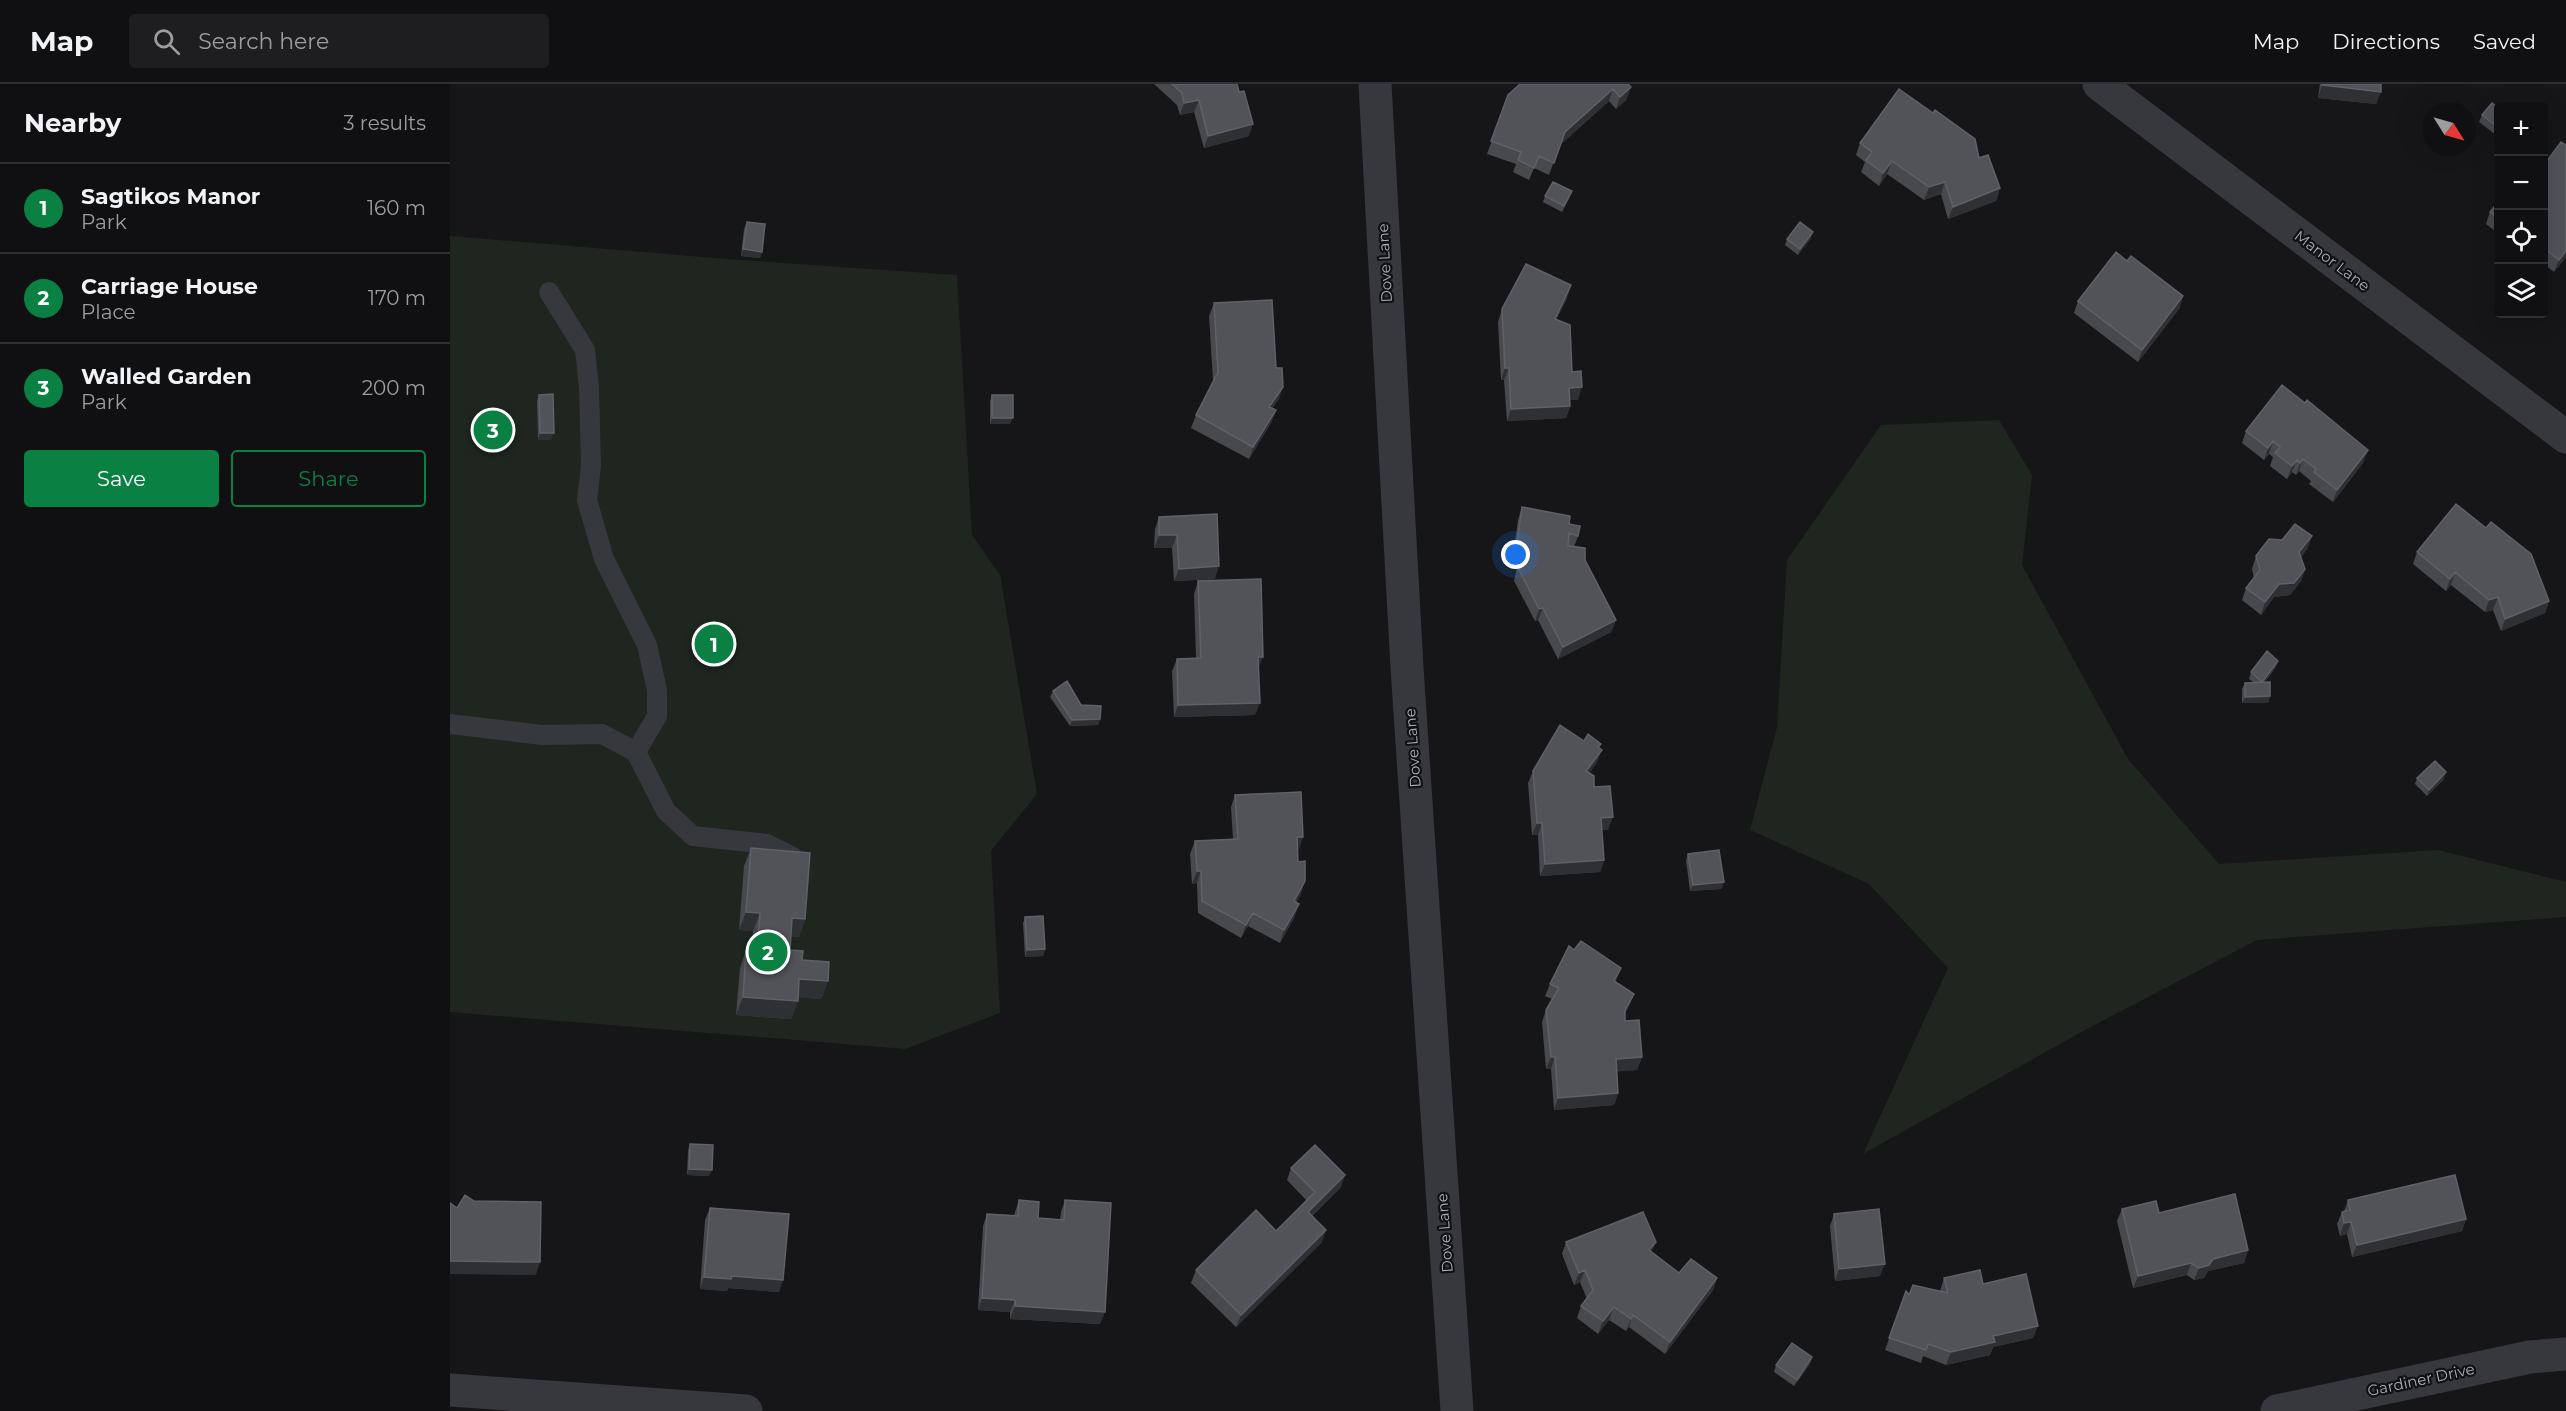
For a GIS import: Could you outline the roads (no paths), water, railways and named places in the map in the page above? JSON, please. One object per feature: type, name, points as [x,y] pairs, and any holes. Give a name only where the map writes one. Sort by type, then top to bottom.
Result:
[{"type":"street","name":"Dove Lane","points":[[1375,84],[1407,656],[1457,1411]]},
{"type":"street","name":"Manor Lane","points":[[2114,88],[2566,437]]},
{"type":"street","name":"Gardiner Drive","points":[[2277,1411],[2530,1357],[2566,1354]]},
{"type":"street","points":[[450,1390],[746,1411]]},
{"type":"lane","points":[[549,292],[585,350],[589,388],[591,466],[587,500],[604,559],[647,645],[657,690],[657,716],[636,752]]},
{"type":"lane","points":[[450,724],[542,735],[602,734],[636,752],[666,811],[693,836],[767,844],[793,857]]},
{"type":"place","name":"Walled Garden","points":[[493,430]]},
{"type":"place","name":"Sagtikos Manor","points":[[714,644]]},
{"type":"place","name":"Carriage House","points":[[768,952]]}]
